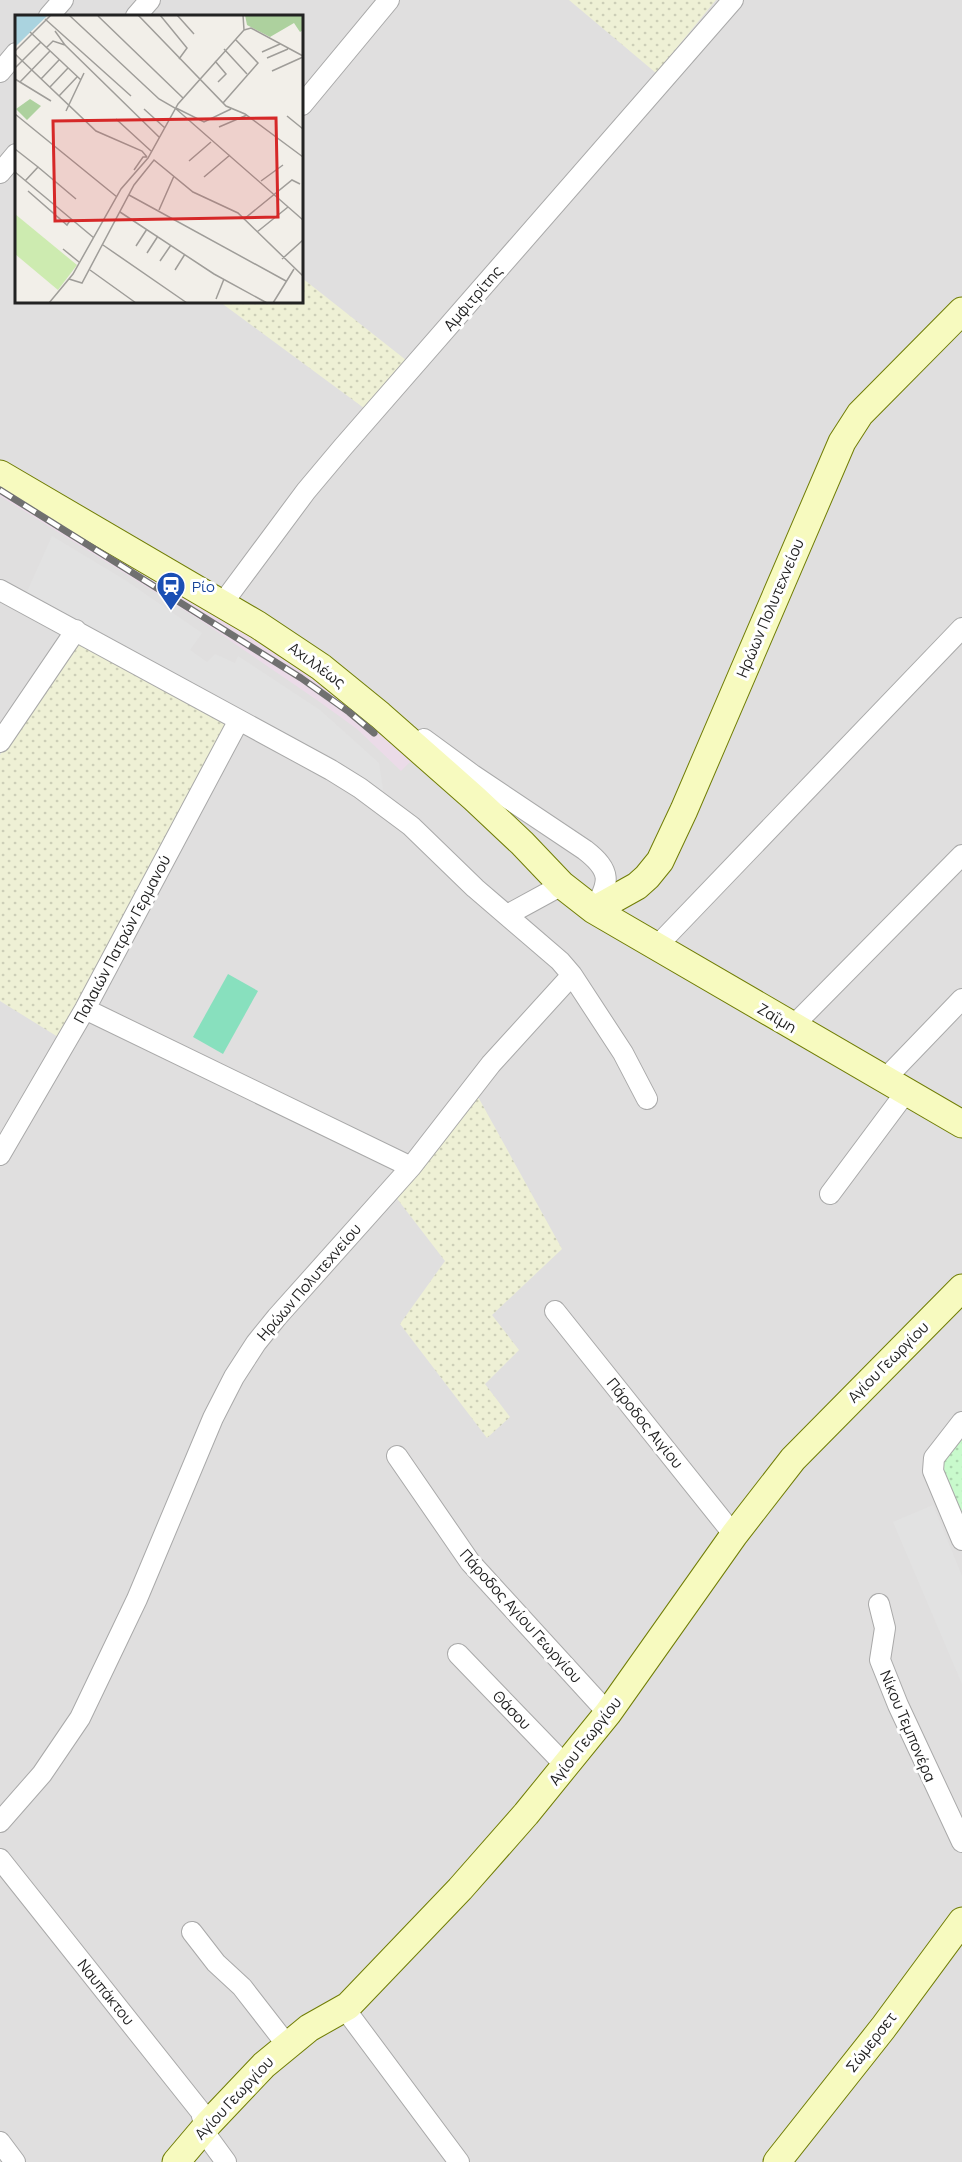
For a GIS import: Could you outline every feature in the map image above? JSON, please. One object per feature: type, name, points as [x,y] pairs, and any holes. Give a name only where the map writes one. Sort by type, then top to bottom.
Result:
[{"type":"street","points":[[50,15],[63,0]]},
{"type":"street","points":[[137,15],[150,0]]},
{"type":"street","points":[[303,104],[389,0]]},
{"type":"street","name":"Αμφιτρίτης","points":[[222,604],[336,454],[733,0]]},
{"type":"street","points":[[0,72],[15,54]]},
{"type":"street","name":"Ηρώων Πολυτεχνείου","points":[[594,910],[637,886],[660,861],[849,430],[860,414],[962,311]]},
{"type":"street","name":"Αχιλλέως","points":[[0,474],[222,604],[321,667],[474,798],[562,885],[594,910]]},
{"type":"street","points":[[0,590],[331,770],[411,826],[475,888],[560,961],[572,975],[622,1053],[647,1099]]},
{"type":"street","points":[[657,946],[962,628]]},
{"type":"street","points":[[0,742],[76,630]]},
{"type":"street","name":"Παλαιών Πατρών Γερμανού","points":[[0,1155],[85,1009],[238,720]]},
{"type":"street","points":[[390,724],[399,723],[410,728],[473,775],[596,858],[604,868],[607,877],[604,890],[594,910]]},
{"type":"street","points":[[792,1027],[962,855]]},
{"type":"street","points":[[507,915],[562,885]]},
{"type":"street","name":"Ζαΐμη","points":[[594,910],[962,1124]]},
{"type":"street","name":"Ηρώων Πολυτεχνείου","points":[[0,1822],[42,1774],[80,1718],[137,1599],[213,1418],[234,1377],[256,1343],[411,1167],[491,1064],[572,975]]},
{"type":"street","points":[[830,1194],[895,1086],[962,999]]},
{"type":"street","points":[[85,1009],[411,1167]]},
{"type":"street","name":"Αγίου Γεωργίου","points":[[176,2162],[247,2082],[287,2044],[314,2024],[345,2009],[460,1889],[566,1766],[608,1713],[734,1534],[806,1444],[962,1288]]},
{"type":"street","name":"Πάροδος Αιγίου","points":[[555,1311],[734,1534]]},
{"type":"street","points":[[962,1422],[934,1458],[932,1464],[962,1540]]},
{"type":"street","name":"Πάροδος Αγίου Γεωργίου","points":[[397,1455],[470,1562],[608,1713]]},
{"type":"street","name":"Νίκου Τεμπονέρα","points":[[879,1604],[885,1628],[880,1660],[898,1705],[962,1842]]},
{"type":"street","name":"Θάσου","points":[[458,1654],[566,1766]]},
{"type":"street","name":"Ναυπάκτου","points":[[0,1859],[201,2112],[205,2129],[214,2147],[226,2162]]},
{"type":"street","name":"Σώμερσετ","points":[[777,2162],[883,2028],[962,1921]]},
{"type":"street","points":[[192,1932],[216,1963],[242,1988],[287,2044]]},
{"type":"street","points":[[345,2009],[459,2162]]},
{"type":"street","points":[[0,2142],[15,2162]]},
{"type":"shaded area","points":[[0,0],[962,0],[962,2162],[0,2162]]},
{"type":"shaded area","points":[[0,483],[201,605],[291,663],[340,697],[381,730],[411,761],[401,771],[357,729],[317,700],[200,620],[0,496]]},
{"type":"shaded area","points":[[52,536],[125,580],[202,633],[190,650],[207,662],[215,654],[235,663],[238,656],[320,710],[379,763],[384,796],[26,594]]},
{"type":"shaded area","points":[[933,1505],[962,1576],[962,1684],[893,1522]]},
{"type":"green space","points":[[569,0],[716,0],[656,73]]},
{"type":"green space","points":[[303,279],[411,364],[368,411],[221,303],[303,303]]},
{"type":"green space","points":[[78,639],[230,721],[58,1037],[0,1001],[0,755]]},
{"type":"green space","points":[[228,974],[258,991],[223,1054],[193,1037]]},
{"type":"green space","points":[[477,1095],[562,1249],[492,1315],[519,1350],[485,1384],[510,1417],[487,1438],[400,1324],[445,1261],[395,1196]]},
{"type":"green space","points":[[962,1431],[962,1520],[942,1473],[942,1463]]},
{"type":"railway","points":[[0,490],[301,678],[374,733]]},
{"type":"place","name":"Ρίο","points":[[171,612]]}]
